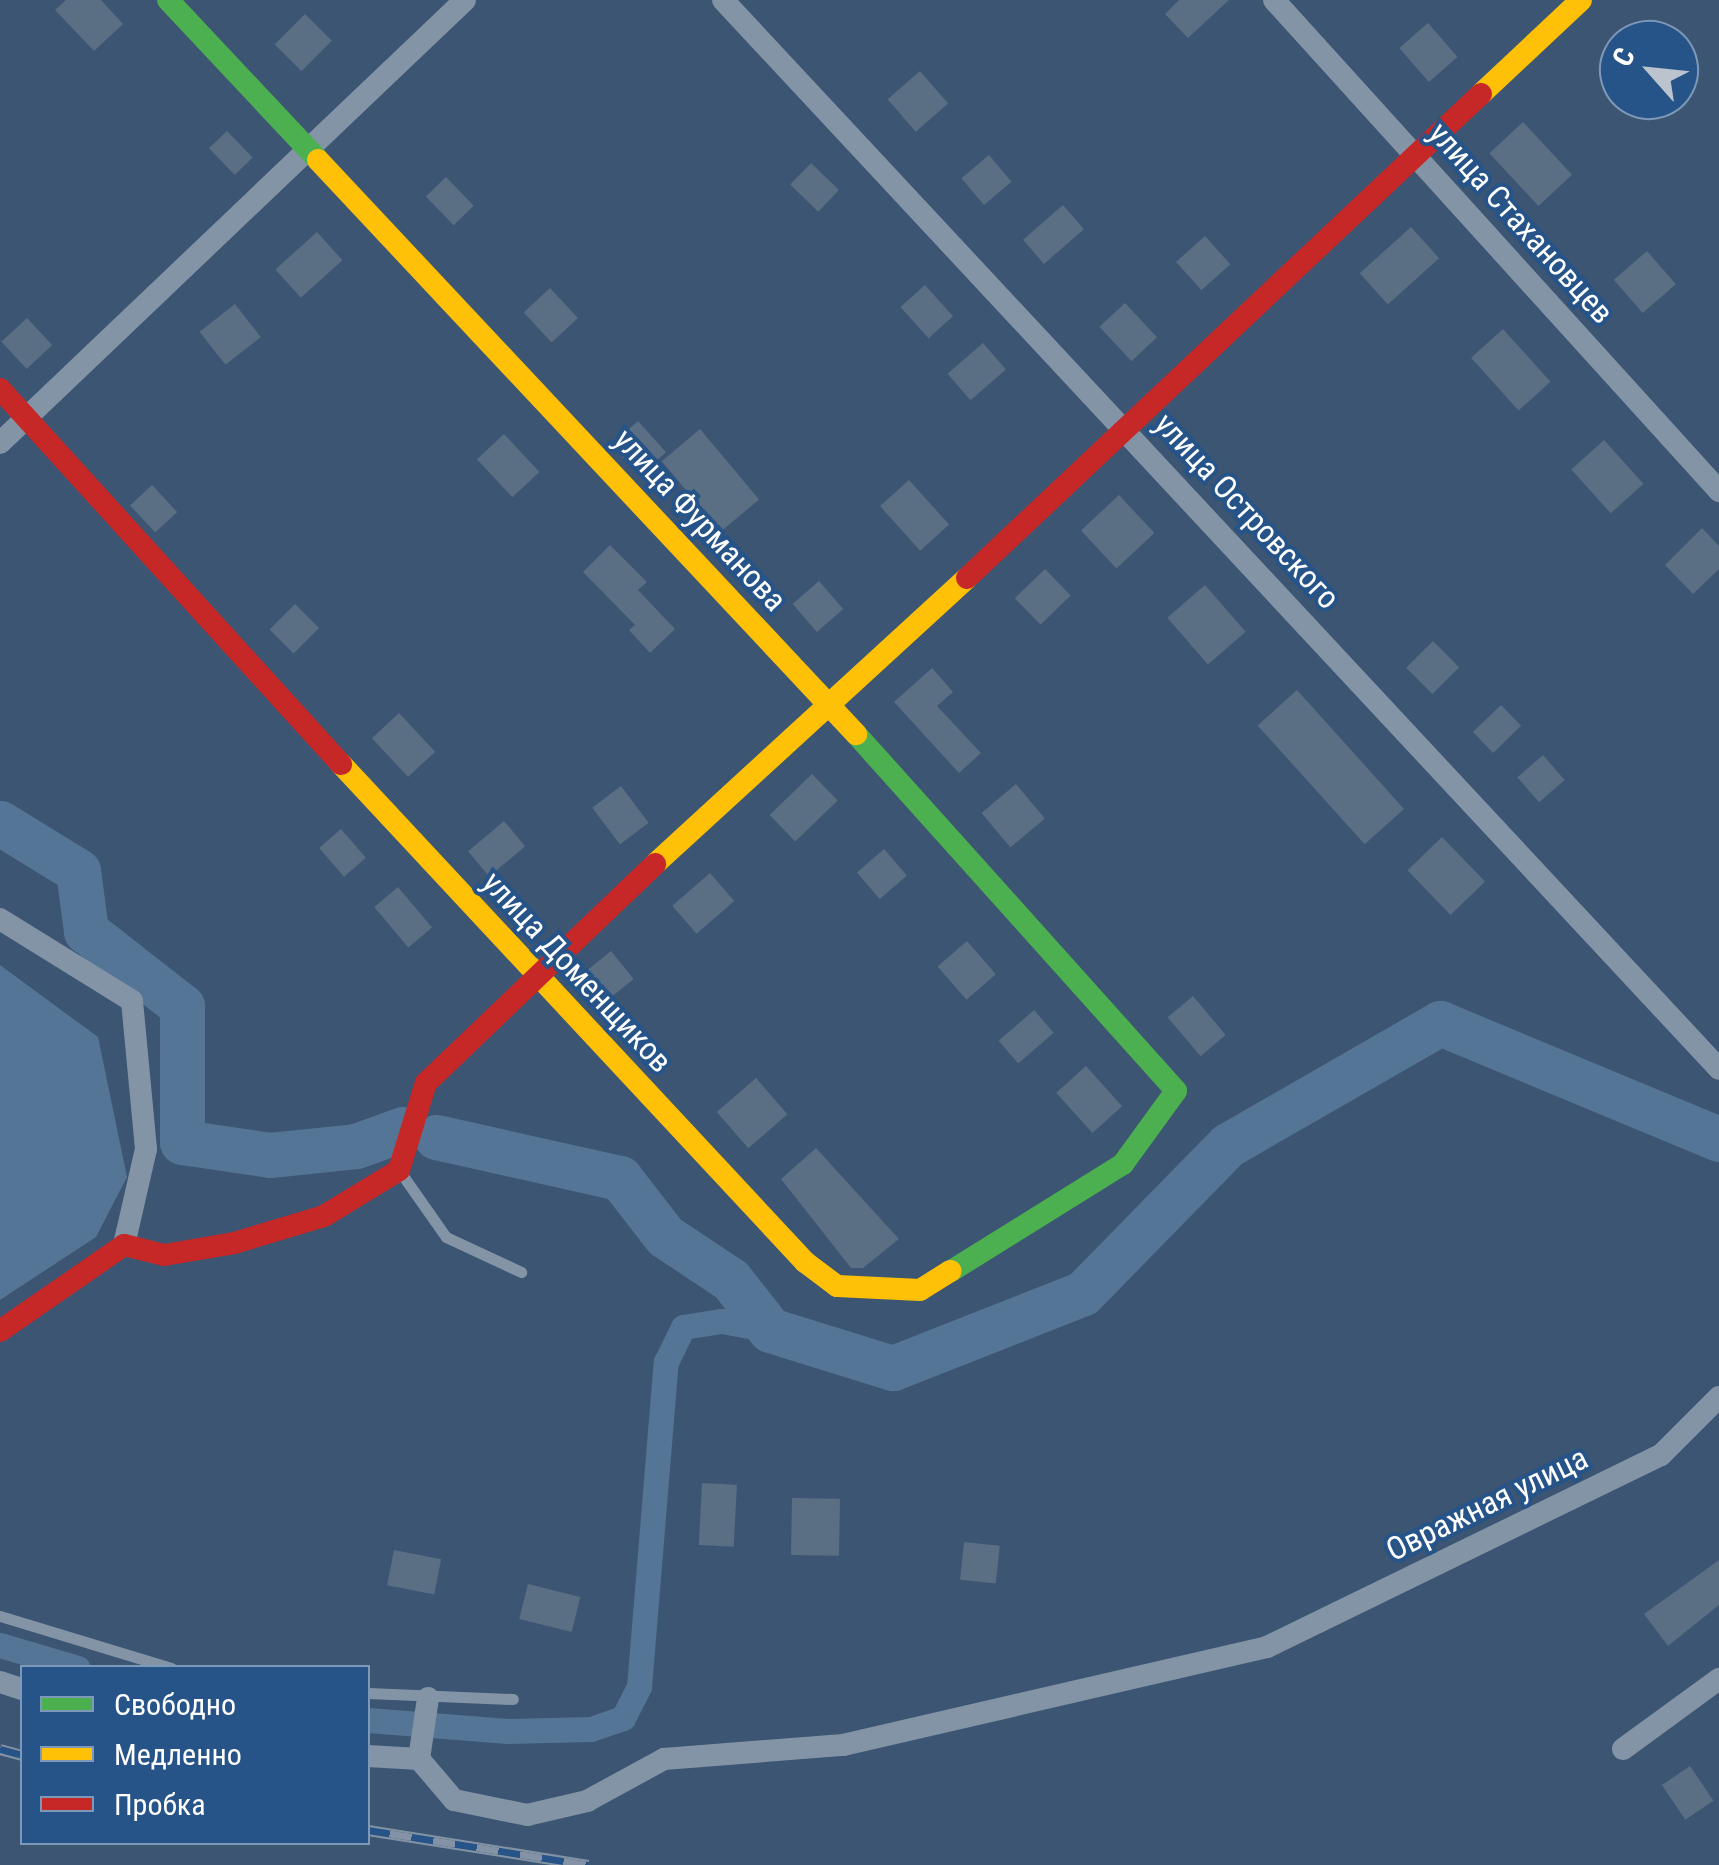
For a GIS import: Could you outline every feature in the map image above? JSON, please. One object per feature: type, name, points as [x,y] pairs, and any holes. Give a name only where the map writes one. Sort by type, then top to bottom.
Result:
[{"type":"street","name":"улица Фурманова","points":[[168,0],[831,706],[1176,1092]]},
{"type":"street","points":[[0,444],[465,0]]},
{"type":"street","name":"улица Островского","points":[[723,0],[1125,427],[1719,1069]]},
{"type":"street","name":"улица Стахановцев","points":[[1274,0],[1719,491]]},
{"type":"street","points":[[124,1244],[164,1255],[234,1243],[324,1216],[399,1170],[426,1083],[532,974],[831,706],[1414,152],[1581,0]]},
{"type":"street","name":"улица Доменщиков","points":[[0,390],[532,974],[805,1262],[858,1290],[920,1290],[1123,1164],[1176,1092]]},
{"type":"street","points":[[0,919],[132,1001],[146,1149],[124,1244],[0,1331]]},
{"type":"street","name":"Овражная улица","points":[[418,1759],[454,1800],[527,1815],[587,1801],[664,1759],[843,1745],[1266,1647],[1662,1456],[1719,1397]]},
{"type":"street","points":[[1623,1749],[1719,1679]]},
{"type":"street","points":[[370,1756],[418,1759],[428,1698]]},
{"type":"lane","points":[[399,1170],[446,1237],[521,1272]]},
{"type":"lane","points":[[0,1616],[160,1665]]},
{"type":"lane","points":[[370,1693],[513,1699]]},
{"type":"water","points":[[0,965],[98,1037],[127,1177],[96,1237],[0,1300]]},
{"type":"building","points":[[66,0],[101,0],[123,24],[94,51],[55,10]]},
{"type":"building","points":[[1179,0],[1229,0],[1188,38],[1165,14]]},
{"type":"building","points":[[305,14],[332,41],[301,71],[275,44]]},
{"type":"building","points":[[1428,23],[1458,57],[1429,82],[1399,48]]},
{"type":"building","points":[[920,71],[948,103],[916,132],[888,99]]},
{"type":"building","points":[[1523,122],[1572,175],[1538,206],[1489,153]]},
{"type":"building","points":[[227,131],[253,158],[235,175],[209,148]]},
{"type":"building","points":[[989,155],[1011,182],[984,205],[961,178]]},
{"type":"building","points":[[811,163],[839,190],[818,212],[790,185]]},
{"type":"building","points":[[446,177],[474,206],[454,225],[426,196]]},
{"type":"building","points":[[1063,205],[1084,229],[1044,264],[1023,240]]},
{"type":"building","points":[[1411,227],[1439,258],[1388,304],[1360,273]]},
{"type":"building","points":[[317,232],[342,260],[301,298],[275,269]]},
{"type":"building","points":[[1205,236],[1230,264],[1201,290],[1176,262]]},
{"type":"building","points":[[1647,251],[1676,284],[1643,313],[1614,280]]},
{"type":"building","points":[[925,285],[953,316],[929,338],[900,307]]},
{"type":"building","points":[[550,288],[578,318],[552,343],[524,313]]},
{"type":"building","points":[[1125,303],[1157,337],[1131,361],[1099,327]]},
{"type":"building","points":[[235,304],[261,337],[225,365],[200,332]]},
{"type":"building","points":[[27,318],[52,345],[27,369],[1,342]]},
{"type":"building","points":[[1503,329],[1551,382],[1519,411],[1471,358]]},
{"type":"building","points":[[983,343],[1006,369],[970,400],[948,374]]},
{"type":"building","points":[[638,421],[666,452],[639,476],[611,445]]},
{"type":"building","points":[[700,429],[759,499],[721,532],[662,461]]},
{"type":"building","points":[[504,434],[539,472],[512,497],[477,459]]},
{"type":"building","points":[[1604,440],[1643,484],[1611,513],[1571,469]]},
{"type":"building","points":[[909,480],[949,525],[920,551],[880,506]]},
{"type":"building","points":[[152,485],[177,512],[155,533],[130,505]]},
{"type":"building","points":[[1119,495],[1154,533],[1116,568],[1081,530]]},
{"type":"building","points":[[1702,528],[1719,546],[1719,569],[1693,594],[1665,565]]},
{"type":"building","points":[[610,545],[647,582],[638,590],[675,629],[650,653],[629,630],[635,625],[583,572]]},
{"type":"building","points":[[1045,569],[1071,596],[1040,625],[1015,598]]},
{"type":"building","points":[[819,581],[843,609],[817,632],[793,604]]},
{"type":"building","points":[[1205,585],[1246,632],[1208,665],[1167,618]]},
{"type":"building","points":[[295,604],[319,628],[294,653],[270,629]]},
{"type":"building","points":[[1433,641],[1459,667],[1432,694],[1406,668]]},
{"type":"building","points":[[932,668],[953,692],[937,706],[981,753],[959,773],[894,702]]},
{"type":"building","points":[[1297,690],[1404,809],[1365,844],[1258,725]]},
{"type":"building","points":[[1501,705],[1521,726],[1493,753],[1473,732]]},
{"type":"building","points":[[399,713],[435,752],[408,777],[372,738]]},
{"type":"building","points":[[1543,755],[1565,780],[1539,802],[1517,777]]},
{"type":"building","points":[[812,774],[838,801],[795,842],[770,815]]},
{"type":"building","points":[[1016,784],[1045,818],[1010,847],[982,813]]},
{"type":"building","points":[[621,786],[649,823],[620,844],[592,808]]},
{"type":"building","points":[[504,821],[525,846],[489,876],[468,851]]},
{"type":"building","points":[[341,829],[366,858],[344,877],[319,848]]},
{"type":"building","points":[[1442,837],[1485,882],[1451,915],[1407,870]]},
{"type":"building","points":[[884,849],[907,875],[880,899],[857,873]]},
{"type":"building","points":[[710,873],[734,901],[697,934],[672,906]]},
{"type":"building","points":[[398,887],[432,928],[408,948],[374,907]]},
{"type":"building","points":[[967,941],[996,974],[966,1000],[938,967]]},
{"type":"building","points":[[611,951],[634,979],[603,1004],[581,976]]},
{"type":"building","points":[[1193,996],[1226,1035],[1201,1056],[1168,1017]]},
{"type":"building","points":[[1034,1010],[1054,1033],[1018,1063],[999,1041]]},
{"type":"building","points":[[1086,1066],[1122,1106],[1092,1133],[1056,1093]]},
{"type":"building","points":[[756,1078],[787,1114],[748,1148],[717,1112]]},
{"type":"building","points":[[816,1148],[899,1239],[863,1268],[851,1268],[781,1179]]},
{"type":"building","points":[[702,1483],[737,1485],[734,1547],[699,1545]]},
{"type":"building","points":[[792,1498],[840,1499],[839,1556],[791,1555]]},
{"type":"building","points":[[964,1542],[1000,1546],[996,1584],[960,1580]]},
{"type":"building","points":[[394,1550],[441,1559],[434,1594],[387,1585]]},
{"type":"building","points":[[1719,1560],[1719,1605],[1668,1646],[1644,1614]]},
{"type":"building","points":[[528,1584],[580,1597],[572,1632],[519,1619]]},
{"type":"building","points":[[1690,1766],[1713,1801],[1685,1820],[1662,1785]]},
{"type":"waterway","points":[[0,823],[78,871],[86,931],[182,1006],[182,1142],[270,1155],[356,1146],[403,1129]]},
{"type":"waterway","points":[[436,1137],[620,1178],[665,1236],[731,1280],[770,1330],[893,1368],[1083,1293],[1228,1145],[1440,1023],[1719,1139]]},
{"type":"waterway","points":[[370,1720],[508,1731],[591,1729],[623,1718],[639,1687],[666,1362],[683,1327],[722,1321],[770,1330]]},
{"type":"waterway","points":[[0,1645],[68,1665]]},
{"type":"railway","points":[[0,1749],[20,1754]]},
{"type":"railway","points":[[370,1830],[588,1865]]},
{"type":"traffic: fast","points":[[168,0],[318,160]]},
{"type":"traffic: fast","points":[[856,734],[1176,1091],[1123,1164],[951,1271]]},
{"type":"traffic: slow","points":[[1481,94],[1581,0]]},
{"type":"traffic: slow","points":[[318,160],[856,734]]},
{"type":"traffic: slow","points":[[655,864],[967,578]]},
{"type":"traffic: slow","points":[[341,764],[805,1262],[837,1286],[920,1290],[951,1271]]},
{"type":"traffic: jam","points":[[967,578],[1481,94]]},
{"type":"traffic: jam","points":[[0,389],[341,764]]},
{"type":"traffic: jam","points":[[0,1331],[124,1245],[164,1255],[234,1243],[324,1216],[399,1170],[426,1083],[655,864]]}]
